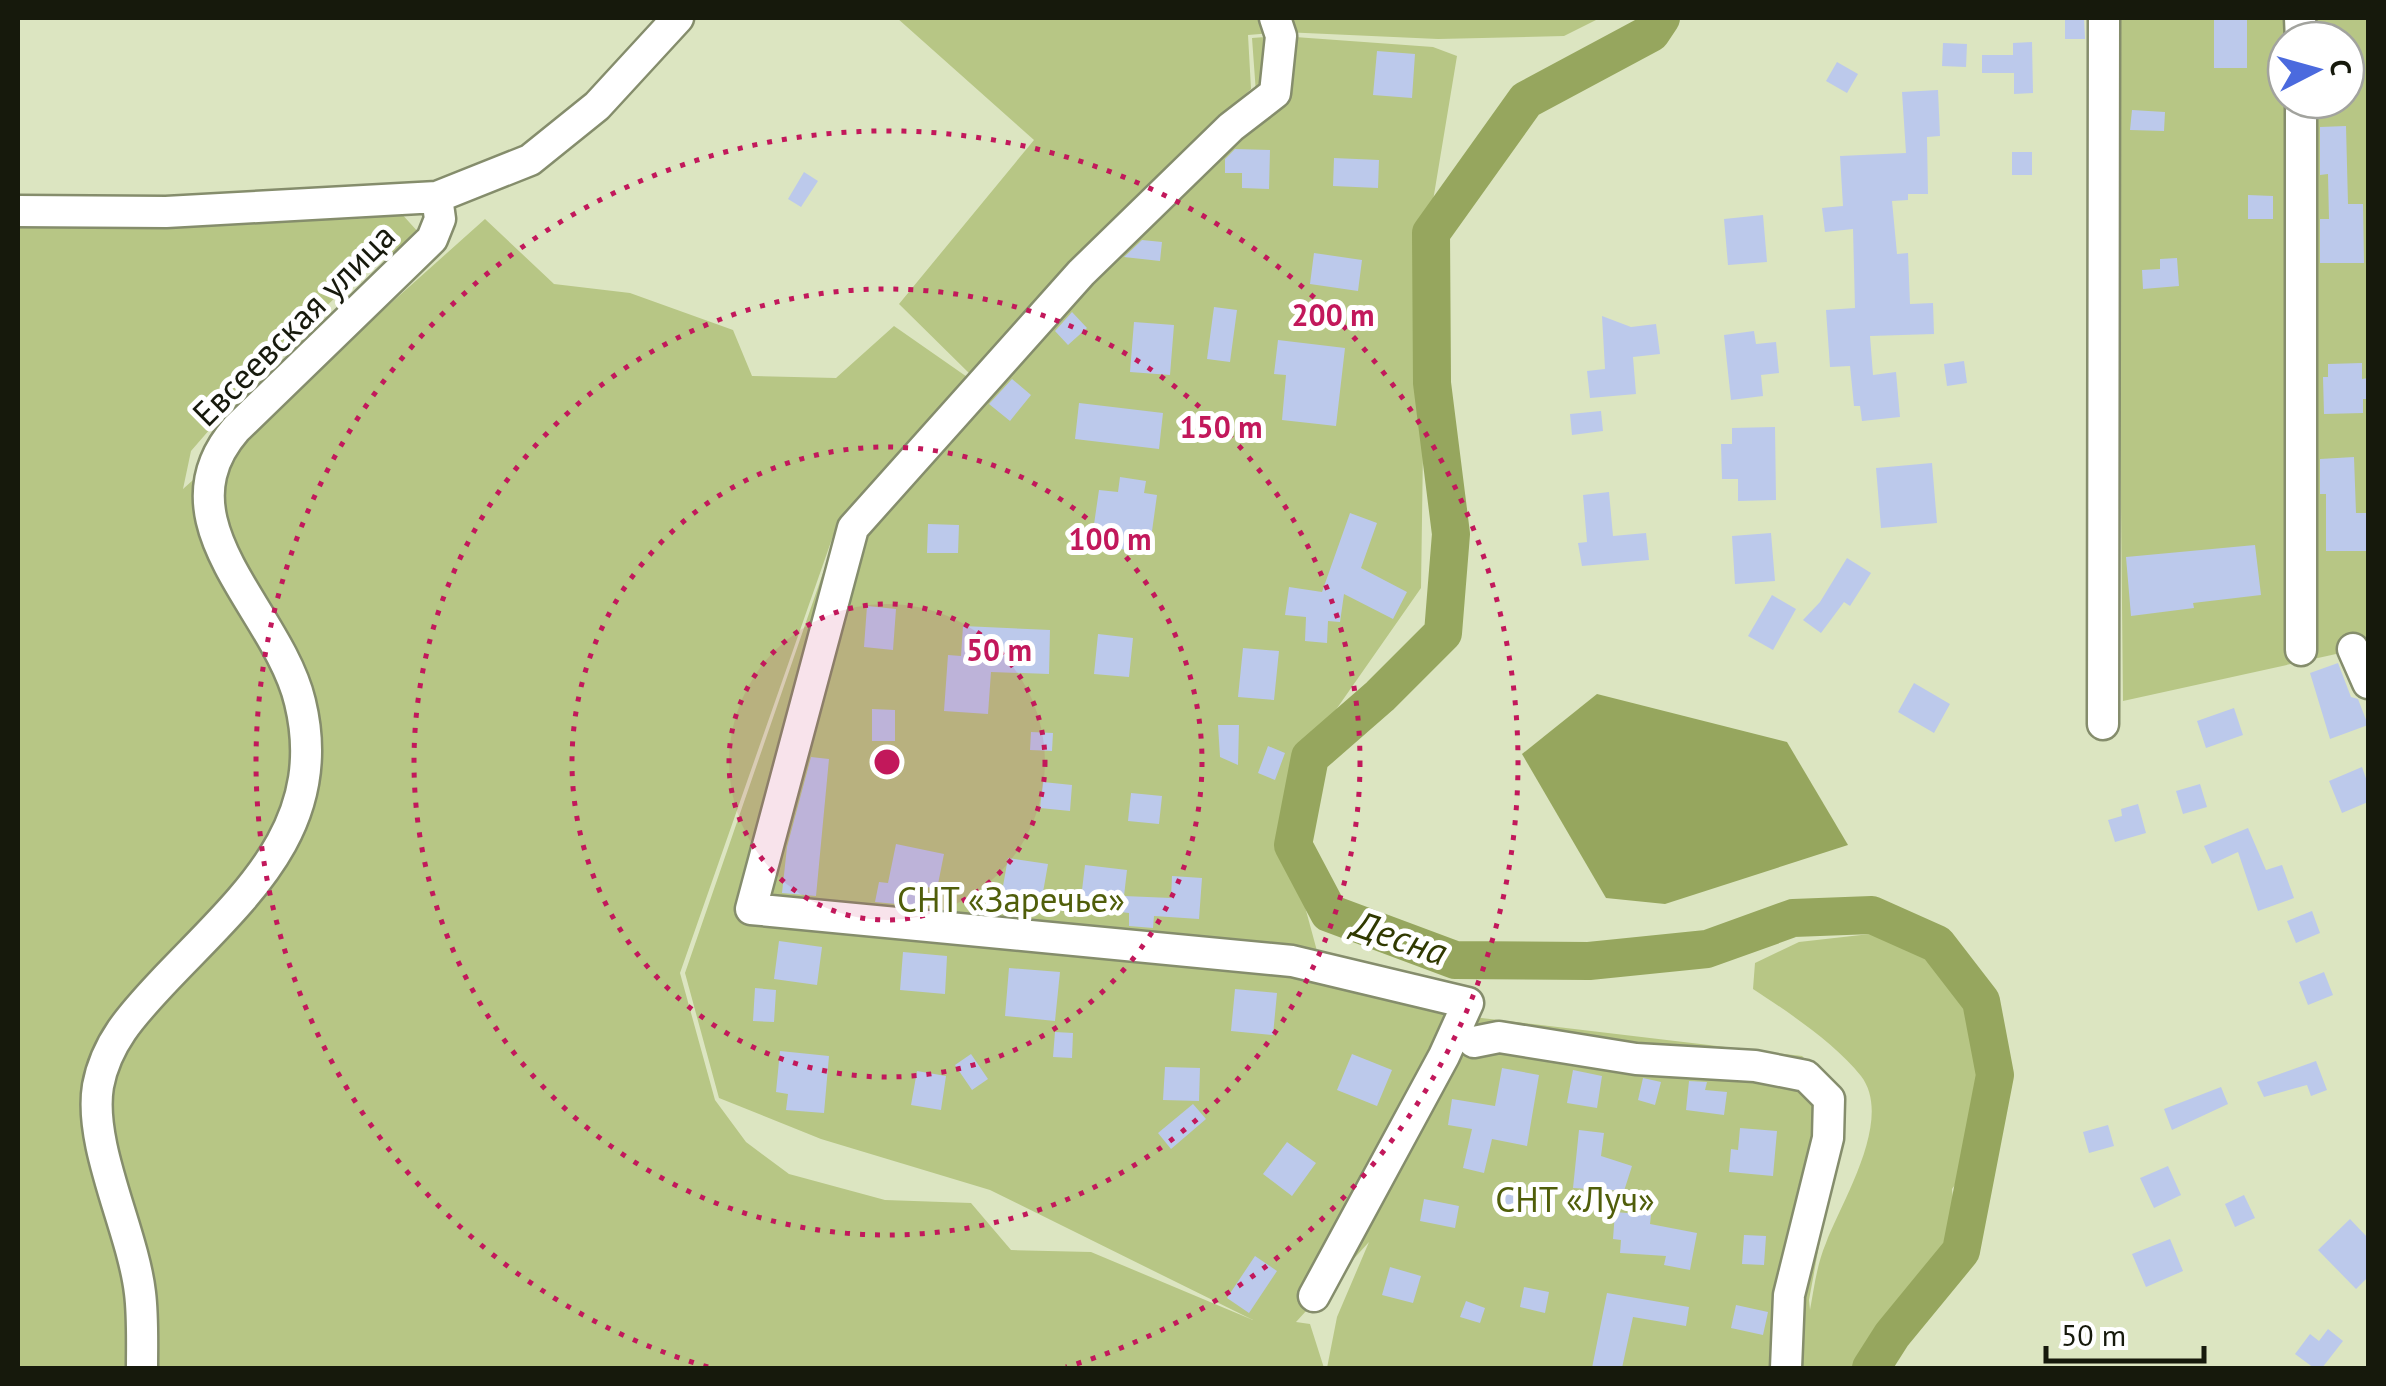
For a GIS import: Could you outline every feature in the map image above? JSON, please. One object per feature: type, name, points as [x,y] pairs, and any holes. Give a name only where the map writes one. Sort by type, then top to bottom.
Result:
[{"type":"street","points":[[437,197],[530,160],[597,106],[678,18]]},
{"type":"street","points":[[1275,18],[1281,36],[1276,94],[1230,127],[1081,273],[853,528],[750,910],[1292,961],[1468,1003],[1444,1056],[1314,1296]]},
{"type":"street","points":[[2103,724],[2104,18]]},
{"type":"street","points":[[2300,120],[2301,650]]},
{"type":"street","name":"Евсеевская улица","points":[[18,211],[166,212],[437,197],[440,218],[432,239],[236,429],[219,448],[208,475],[211,528],[286,664],[299,698],[308,740],[305,787],[290,831],[264,874],[129,1018],[108,1050],[97,1089],[100,1133],[140,1292],[142,1368]]},
{"type":"street","points":[[2353,649],[2368,683]]},
{"type":"street","points":[[1474,1042],[1499,1037],[1636,1059],[1755,1066],[1806,1076],[1830,1099],[1828,1138],[1789,1294],[1786,1368]]},
{"type":"green space","points":[[897,18],[1600,18],[1564,36],[1438,39],[1283,32],[1248,35],[1251,89],[1170,163],[972,376],[899,304],[1034,140]]},
{"type":"green space","points":[[2116,18],[2368,18],[2368,647],[2123,701]]},
{"type":"green space","points":[[1281,36],[1433,47],[1457,56],[1426,243],[1421,588],[1305,754],[1288,844],[1317,951],[1476,995],[1473,1017],[1802,1056],[1846,1099],[1810,1310],[1823,1251],[1869,1137],[1870,1094],[1861,1076],[1838,1052],[1753,989],[1755,963],[1799,942],[1870,934],[1926,949],[1972,1006],[1991,1077],[1988,1145],[1980,1172],[1963,1174],[1952,1189],[1955,1218],[1946,1262],[1879,1337],[1868,1368],[1327,1368],[1337,1317],[1369,1242],[1296,1322],[1310,1324],[1324,1368],[18,1368],[18,226],[359,219],[400,212],[419,233],[345,288],[263,368],[191,451],[183,489],[485,219],[554,284],[630,293],[733,330],[752,376],[836,378],[894,326],[970,379],[833,536],[680,973],[715,1100],[746,1142],[789,1174],[885,1200],[971,1203],[1011,1250],[1091,1252],[1253,1320],[990,1190],[821,1139],[719,1098],[685,973],[835,538],[1117,231],[1256,93],[1252,38]]},
{"type":"shaded area","points":[[1597,694],[1787,742],[1848,845],[1665,904],[1606,898],[1522,754]]},
{"type":"building","points":[[2065,18],[2084,18],[2085,39],[2065,39]]},
{"type":"building","points":[[2214,18],[2247,18],[2247,68],[2214,68]]},
{"type":"building","points":[[2032,42],[2033,93],[2014,94],[2014,73],[1982,73],[1982,55],[2013,55],[2013,43]]},
{"type":"building","points":[[1943,43],[1967,44],[1966,67],[1942,66]]},
{"type":"building","points":[[1377,51],[1415,54],[1412,98],[1373,95]]},
{"type":"building","points":[[1837,62],[1858,74],[1847,93],[1826,81]]},
{"type":"building","points":[[1938,90],[1940,136],[1927,137],[1928,194],[1908,194],[1908,200],[1892,201],[1897,254],[1908,253],[1910,304],[1933,303],[1934,334],[1870,336],[1873,375],[1896,372],[1900,417],[1862,421],[1860,406],[1854,406],[1850,366],[1830,367],[1826,310],[1855,308],[1853,229],[1825,232],[1822,208],[1843,206],[1840,156],[1906,153],[1902,92]]},
{"type":"building","points":[[2132,110],[2165,112],[2164,131],[2130,130]]},
{"type":"building","points":[[2346,126],[2348,204],[2363,204],[2364,263],[2320,263],[2320,219],[2329,219],[2328,174],[2320,175],[2320,127]]},
{"type":"building","points":[[1235,149],[1270,150],[1269,189],[1242,188],[1242,173],[1225,173],[1225,159]]},
{"type":"building","points":[[2012,152],[2032,152],[2032,175],[2012,175]]},
{"type":"building","points":[[1334,158],[1379,160],[1378,188],[1333,186]]},
{"type":"building","points":[[804,172],[818,181],[801,207],[788,199]]},
{"type":"building","points":[[2248,195],[2273,196],[2273,219],[2248,219]]},
{"type":"building","points":[[1763,215],[1767,262],[1728,265],[1724,219]]},
{"type":"building","points":[[1142,240],[1162,242],[1160,261],[1124,257]]},
{"type":"building","points":[[1314,253],[1362,260],[1358,291],[1310,284]]},
{"type":"building","points":[[2177,258],[2179,286],[2143,289],[2142,270],[2160,269],[2160,259]]},
{"type":"building","points":[[1214,307],[1237,310],[1230,362],[1207,359]]},
{"type":"building","points":[[1072,312],[1087,328],[1068,345],[1055,331]]},
{"type":"building","points":[[1602,316],[1631,327],[1656,324],[1660,354],[1633,357],[1636,394],[1590,398],[1587,371],[1605,369]]},
{"type":"building","points":[[1134,322],[1174,325],[1170,375],[1130,372]]},
{"type":"building","points":[[1754,331],[1756,344],[1776,342],[1779,373],[1761,375],[1763,396],[1731,400],[1724,335]]},
{"type":"building","points":[[1278,340],[1345,348],[1336,426],[1282,420],[1286,375],[1274,374]]},
{"type":"building","points":[[1964,361],[1967,383],[1947,386],[1944,364]]},
{"type":"building","points":[[2362,363],[2362,379],[2368,378],[2363,413],[2324,414],[2323,377],[2328,377],[2328,364]]},
{"type":"building","points":[[1012,379],[1031,395],[1010,421],[989,404]]},
{"type":"building","points":[[1079,403],[1163,413],[1159,449],[1075,439]]},
{"type":"building","points":[[1601,411],[1603,431],[1572,435],[1570,414]]},
{"type":"building","points":[[1775,427],[1776,500],[1738,501],[1738,479],[1722,479],[1721,444],[1732,444],[1732,428]]},
{"type":"building","points":[[2354,457],[2356,513],[2366,513],[2367,551],[2326,551],[2326,494],[2320,494],[2320,459]]},
{"type":"building","points":[[1932,463],[1937,523],[1881,528],[1876,468]]},
{"type":"building","points":[[1120,477],[1146,481],[1144,493],[1157,495],[1149,553],[1091,545],[1099,490],[1118,492]]},
{"type":"building","points":[[1609,492],[1613,536],[1646,533],[1649,560],[1582,566],[1578,543],[1587,542],[1583,495]]},
{"type":"building","points":[[1350,513],[1377,523],[1361,568],[1407,592],[1393,619],[1344,594],[1340,622],[1328,621],[1327,643],[1305,641],[1306,617],[1285,615],[1289,587],[1322,592]]},
{"type":"building","points":[[928,524],[959,525],[958,553],[927,553]]},
{"type":"building","points":[[1771,533],[1775,581],[1735,584],[1732,536]]},
{"type":"building","points":[[2255,545],[2261,595],[2131,616],[2126,557]]},
{"type":"building","points":[[1847,558],[1871,573],[1850,606],[1844,602],[1821,633],[1803,620],[1820,602]]},
{"type":"building","points":[[1772,595],[1796,609],[1773,650],[1748,636]]},
{"type":"building","points":[[867,606],[896,609],[893,650],[864,647]]},
{"type":"building","points":[[963,626],[1050,630],[1049,674],[991,672],[988,714],[944,711],[948,655],[961,656]]},
{"type":"building","points":[[1098,634],[1133,638],[1129,677],[1094,674]]},
{"type":"building","points":[[1243,648],[1279,651],[1274,700],[1238,697]]},
{"type":"building","points":[[2338,663],[2351,697],[2358,699],[2368,725],[2330,739],[2310,673]]},
{"type":"building","points":[[1914,683],[1950,704],[1934,733],[1898,712]]},
{"type":"building","points":[[2234,708],[2243,735],[2206,748],[2197,721]]},
{"type":"building","points":[[872,709],[895,710],[895,741],[872,741]]},
{"type":"building","points":[[1218,725],[1239,725],[1238,765],[1220,757]]},
{"type":"building","points":[[1031,732],[1053,733],[1052,751],[1030,750]]},
{"type":"building","points":[[1268,746],[1285,753],[1275,780],[1258,773]]},
{"type":"building","points":[[811,757],[829,759],[816,896],[782,893],[787,847]]},
{"type":"building","points":[[2362,767],[2368,784],[2368,802],[2342,813],[2329,781]]},
{"type":"building","points":[[1043,782],[1072,785],[1070,811],[1040,808]]},
{"type":"building","points":[[2200,784],[2207,807],[2183,814],[2176,791]]},
{"type":"building","points":[[1131,793],[1162,796],[1159,824],[1128,821]]},
{"type":"building","points":[[2138,804],[2146,833],[2115,842],[2108,820],[2122,816],[2121,809]]},
{"type":"building","points":[[2248,828],[2266,870],[2282,865],[2294,898],[2258,911],[2238,852],[2212,864],[2204,846]]},
{"type":"building","points":[[896,844],[944,854],[937,889],[922,886],[918,906],[875,902],[879,882],[888,883]]},
{"type":"building","points":[[1008,858],[1048,864],[1040,909],[1000,903]]},
{"type":"building","points":[[1085,865],[1127,870],[1124,896],[1171,898],[1172,876],[1202,878],[1199,919],[1154,916],[1153,928],[1129,926],[1129,913],[1080,907]]},
{"type":"building","points":[[2312,911],[2320,933],[2296,943],[2287,921]]},
{"type":"building","points":[[779,941],[822,947],[817,985],[774,979]]},
{"type":"building","points":[[903,952],[947,956],[945,994],[900,990]]},
{"type":"building","points":[[1009,968],[1060,972],[1055,1021],[1005,1016]]},
{"type":"building","points":[[2324,972],[2333,995],[2308,1005],[2299,982]]},
{"type":"building","points":[[755,988],[776,990],[774,1022],[753,1021]]},
{"type":"building","points":[[1235,989],[1277,993],[1273,1035],[1231,1031]]},
{"type":"building","points":[[1055,1032],[1073,1033],[1072,1058],[1053,1057]]},
{"type":"building","points":[[780,1051],[829,1056],[824,1113],[786,1110],[788,1094],[776,1092]]},
{"type":"building","points":[[971,1054],[988,1079],[972,1090],[955,1065]]},
{"type":"building","points":[[1352,1054],[1392,1070],[1377,1106],[1337,1090]]},
{"type":"building","points":[[2316,1061],[2327,1090],[2311,1096],[2307,1085],[2264,1097],[2257,1082]]},
{"type":"building","points":[[1165,1067],[1200,1068],[1199,1101],[1163,1100]]},
{"type":"building","points":[[1502,1068],[1539,1075],[1527,1146],[1492,1139],[1484,1173],[1463,1168],[1472,1129],[1448,1125],[1452,1099],[1495,1106]]},
{"type":"building","points":[[1573,1070],[1602,1076],[1597,1108],[1567,1103]]},
{"type":"building","points":[[917,1071],[946,1076],[941,1110],[911,1105]]},
{"type":"building","points":[[1643,1078],[1661,1082],[1655,1105],[1638,1100]]},
{"type":"building","points":[[1689,1081],[1707,1082],[1705,1090],[1727,1092],[1724,1115],[1686,1110]]},
{"type":"building","points":[[2221,1087],[2228,1104],[2172,1130],[2164,1109]]},
{"type":"building","points":[[1193,1104],[1206,1119],[1171,1149],[1158,1133]]},
{"type":"building","points":[[2108,1125],[2114,1146],[2089,1153],[2083,1132]]},
{"type":"building","points":[[1740,1128],[1777,1131],[1773,1176],[1729,1172],[1731,1149],[1738,1150]]},
{"type":"building","points":[[1579,1130],[1604,1133],[1601,1156],[1632,1166],[1624,1191],[1573,1188]]},
{"type":"building","points":[[1287,1142],[1316,1163],[1292,1196],[1263,1174]]},
{"type":"building","points":[[2168,1166],[2181,1195],[2154,1208],[2140,1178]]},
{"type":"building","points":[[1504,1192],[1526,1193],[1519,1213],[1502,1212]]},
{"type":"building","points":[[2244,1195],[2255,1218],[2235,1227],[2225,1204]]},
{"type":"building","points":[[1424,1199],[1459,1206],[1455,1228],[1420,1221]]},
{"type":"building","points":[[1615,1212],[1651,1215],[1650,1224],[1697,1233],[1690,1270],[1664,1265],[1666,1256],[1620,1253],[1621,1240],[1613,1239]]},
{"type":"building","points":[[2350,1219],[2368,1238],[2368,1277],[2356,1289],[2318,1250]]},
{"type":"building","points":[[1744,1235],[1766,1236],[1764,1265],[1742,1264]]},
{"type":"building","points":[[2170,1239],[2183,1271],[2146,1287],[2132,1254]]},
{"type":"building","points":[[1255,1256],[1277,1271],[1249,1313],[1227,1298]]},
{"type":"building","points":[[1390,1267],[1421,1276],[1413,1303],[1382,1295]]},
{"type":"building","points":[[1524,1287],[1549,1292],[1545,1313],[1520,1307]]},
{"type":"building","points":[[1607,1293],[1689,1307],[1686,1326],[1633,1317],[1622,1368],[1592,1368]]},
{"type":"building","points":[[1466,1301],[1485,1308],[1480,1323],[1460,1317]]},
{"type":"building","points":[[1736,1305],[1768,1312],[1763,1335],[1731,1328]]},
{"type":"building","points":[[2328,1329],[2343,1341],[2322,1368],[2314,1368],[2295,1354],[2310,1334],[2319,1341]]},
{"type":"waterway","name":"Десна","points":[[1661,18],[1651,33],[1526,100],[1431,233],[1432,383],[1451,534],[1443,633],[1380,696],[1310,757],[1293,845],[1329,913],[1455,960],[1589,961],[1707,949],[1793,918],[1872,915],[1937,944],[1981,1001],[1995,1075],[1961,1251],[1892,1335],[1871,1368]]},
{"type":"park label","name":"СНТ «Заречье»","points":[[1011,900]]},
{"type":"park label","name":"СНТ «Луч»","points":[[1575,1200]]}]
